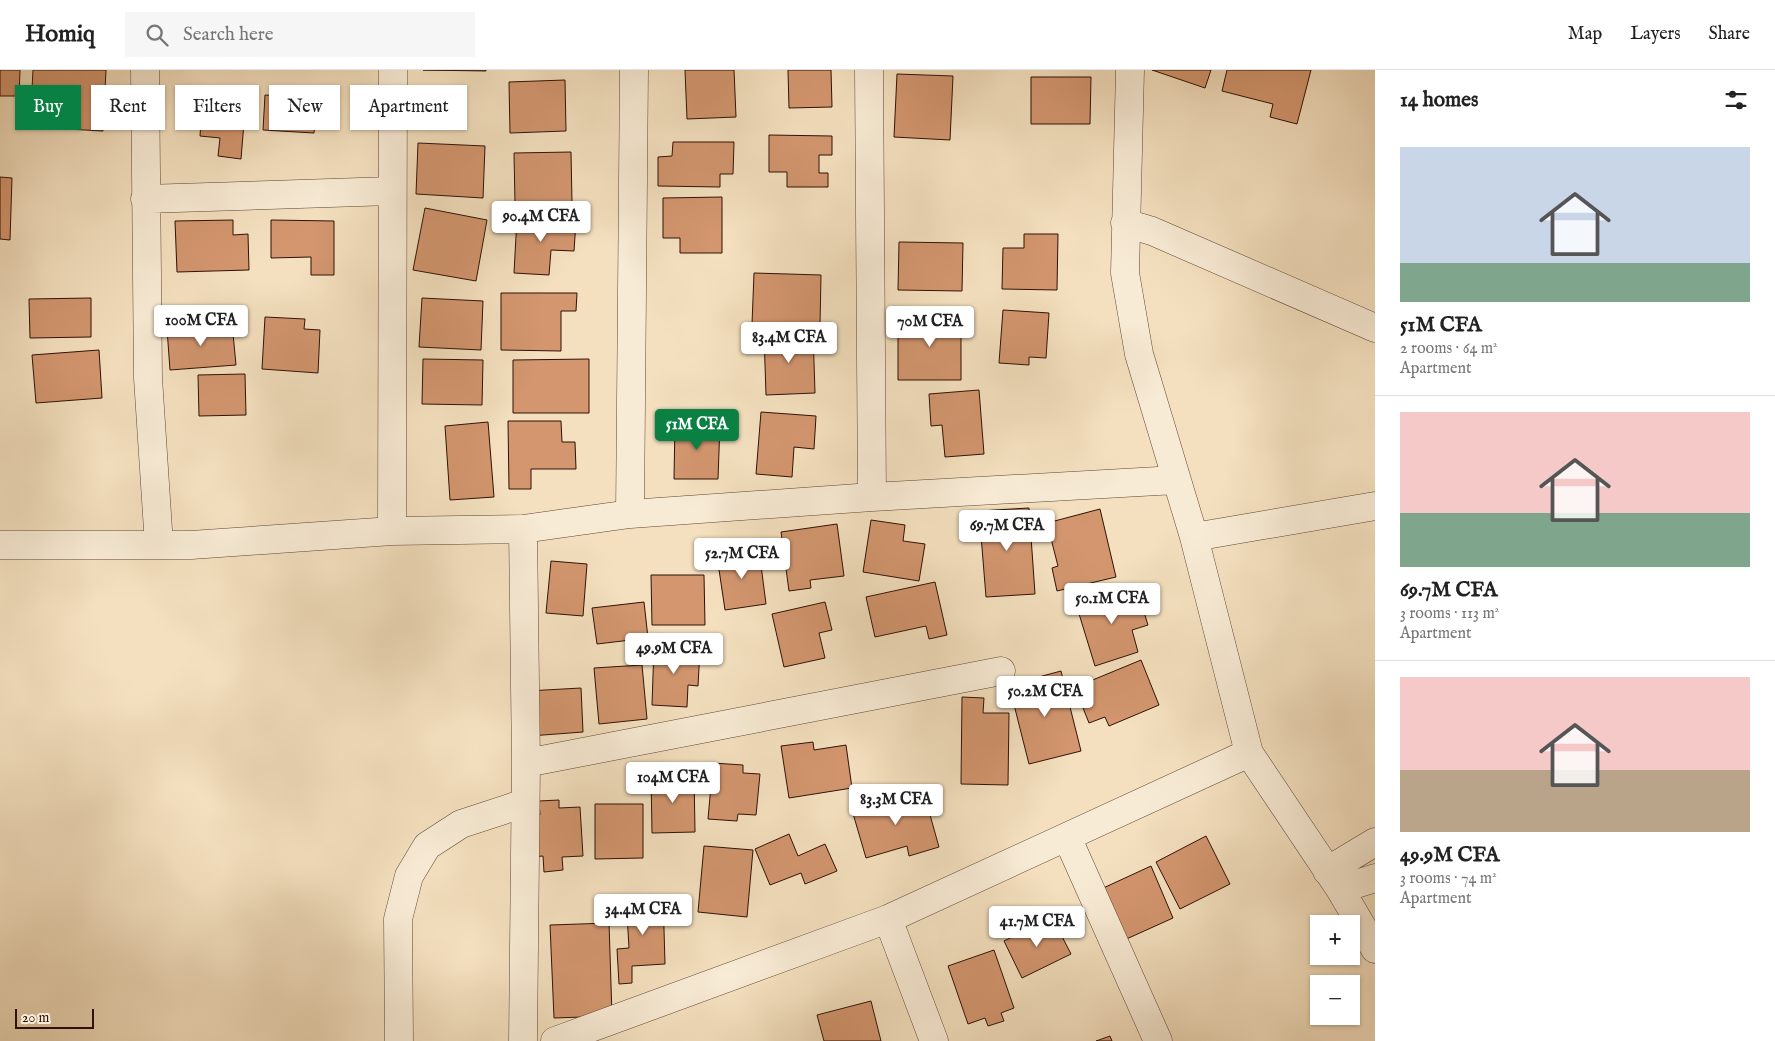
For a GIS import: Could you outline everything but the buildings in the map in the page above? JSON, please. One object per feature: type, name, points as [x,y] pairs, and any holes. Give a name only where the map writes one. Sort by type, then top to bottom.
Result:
[{"type":"street","points":[[145,70],[148,378],[159,545]]},
{"type":"street","points":[[392,532],[393,70]]},
{"type":"street","points":[[630,514],[634,70]]},
{"type":"street","points":[[869,70],[872,497]]},
{"type":"street","points":[[1130,70],[1124,273],[1139,354],[1194,537],[1248,753],[1334,880],[1375,949]]},
{"type":"street","points":[[146,199],[392,191]]},
{"type":"street","points":[[1125,223],[1152,232],[1375,328]]},
{"type":"street","points":[[0,545],[191,545],[392,532],[523,528],[630,514],[872,497],[1176,480]]},
{"type":"street","points":[[1194,537],[1375,506]]},
{"type":"street","points":[[523,528],[526,763],[523,1041]]},
{"type":"street","points":[[526,763],[1001,671]]},
{"type":"street","points":[[555,1041],[888,919],[1248,753]]},
{"type":"street","points":[[399,1041],[398,920],[409,876],[426,846],[461,824],[525,803]]},
{"type":"street","points":[[1067,837],[1158,1041]]},
{"type":"street","points":[[1334,880],[1375,842]]},
{"type":"street","points":[[1334,880],[1375,878]]},
{"type":"street","points":[[888,919],[934,1041]]}]
